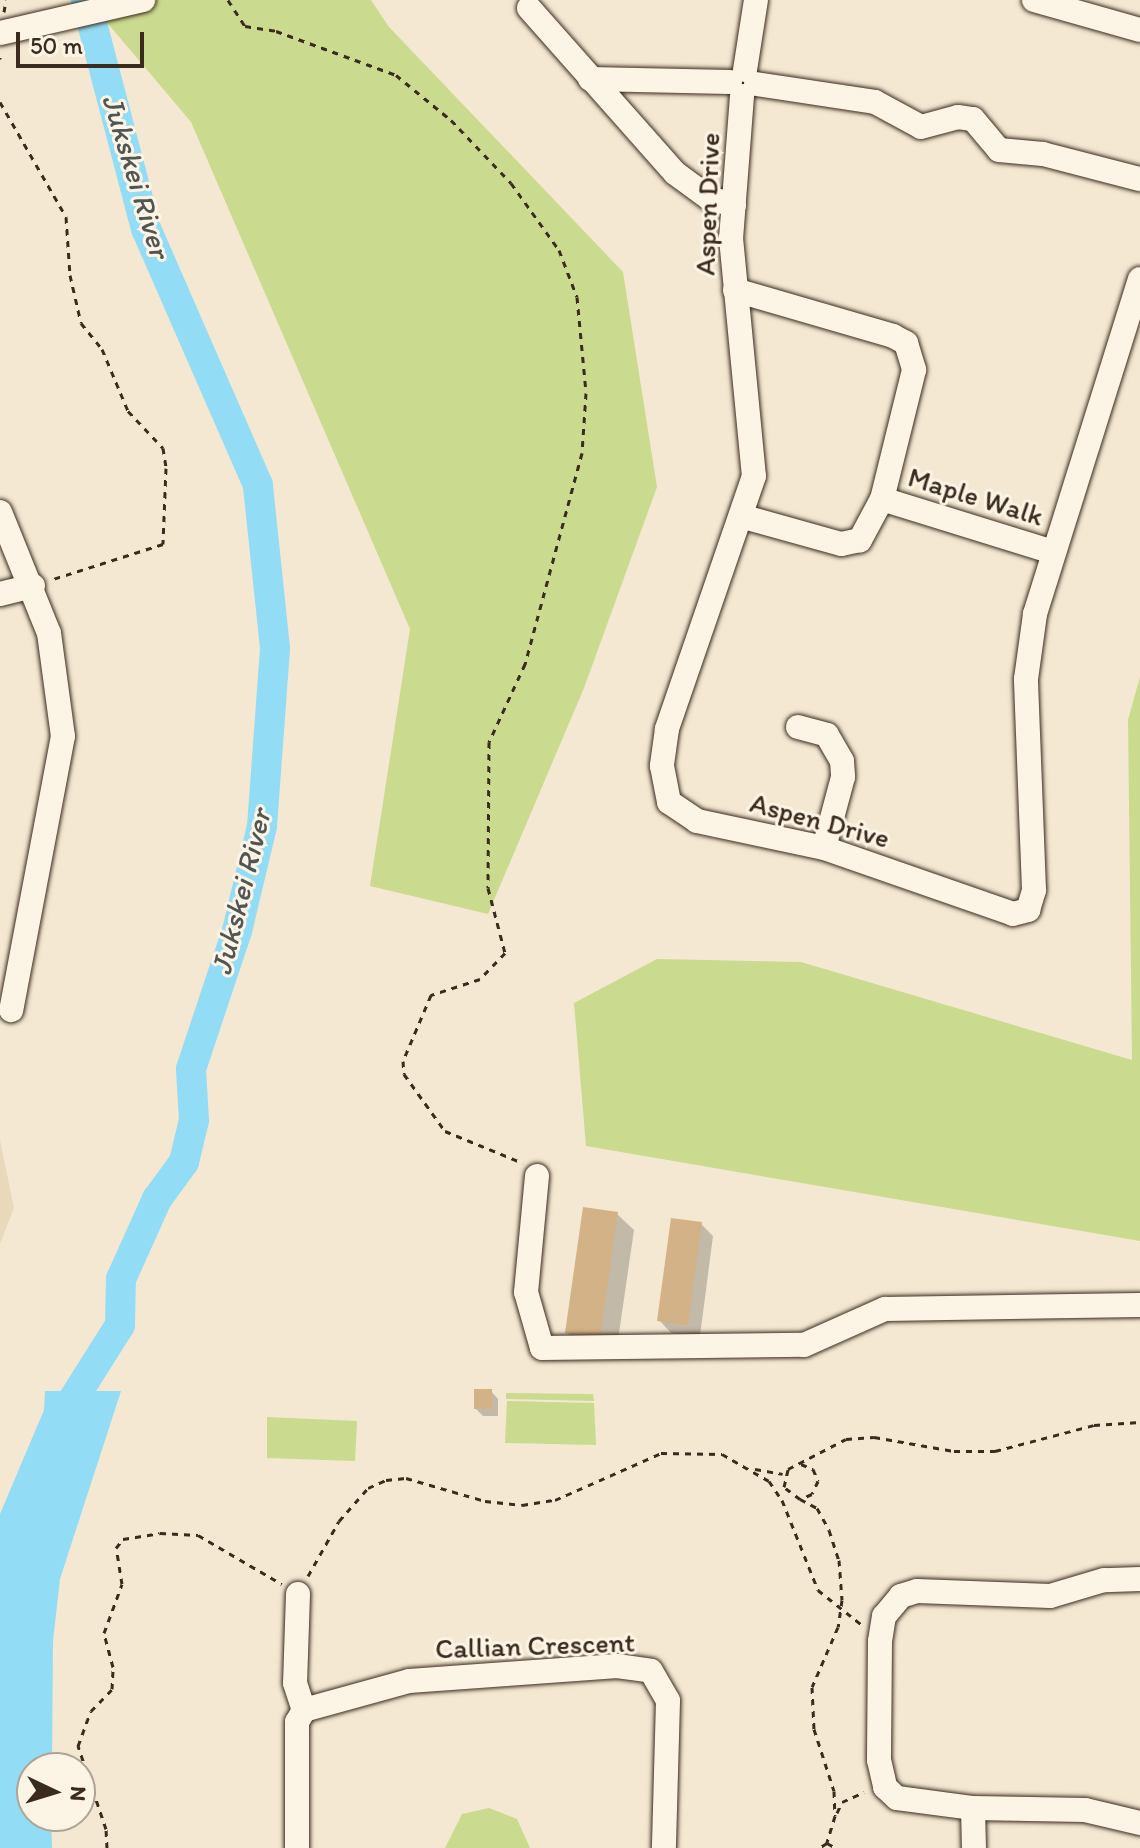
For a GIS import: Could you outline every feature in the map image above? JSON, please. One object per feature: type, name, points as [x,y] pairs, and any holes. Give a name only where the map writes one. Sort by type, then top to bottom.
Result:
[{"type":"street","points":[[0,33],[29,29],[143,0]]},
{"type":"street","name":"Aspen Drive","points":[[756,0],[743,83],[734,205],[735,290],[755,458],[744,517],[667,729],[663,787],[669,802],[697,821],[824,848],[1013,914],[1028,910],[1034,890],[1026,679],[1035,614],[1140,279]]},
{"type":"street","points":[[1035,0],[1140,30]]},
{"type":"street","points":[[529,8],[690,186],[734,205]]},
{"type":"street","points":[[590,79],[743,83],[875,102],[921,127],[958,117],[973,119],[999,150],[1043,154],[1140,179]]},
{"type":"street","points":[[735,290],[865,326],[906,343],[913,354],[912,384],[882,499],[868,531],[851,544],[744,517]]},
{"type":"street","name":"Maple Walk","points":[[882,499],[1053,552]]},
{"type":"street","points":[[0,512],[33,586],[53,650],[63,736],[11,1010]]},
{"type":"street","points":[[0,594],[33,586]]},
{"type":"street","points":[[798,727],[827,735],[842,761],[843,777],[824,848]]},
{"type":"street","points":[[537,1176],[526,1292],[542,1348],[804,1345],[885,1309],[1140,1305]]},
{"type":"street","points":[[1140,1579],[1104,1580],[1050,1596],[917,1591],[889,1607],[880,1641],[879,1760],[888,1792],[923,1804],[1085,1810],[1140,1823]]},
{"type":"street","points":[[297,1848],[301,1716],[295,1683],[298,1594]]},
{"type":"street","name":"Callian Crescent","points":[[301,1716],[409,1681],[617,1666],[651,1671],[668,1701],[664,1848]]},
{"type":"street","points":[[973,1808],[974,1848]]},
{"type":"street","points":[[1140,1832],[1140,1843]]},
{"type":"path","points":[[228,0],[245,26],[276,31],[390,73],[421,94],[511,183],[559,250],[573,283],[586,393],[582,453],[525,664],[489,742],[488,888],[504,957],[480,979],[431,995],[403,1061],[404,1074],[445,1131],[528,1165],[537,1176]]},
{"type":"path","points":[[0,102],[66,217],[70,275],[81,323],[102,349],[128,411],[163,448],[166,468],[163,544],[33,586]]},
{"type":"path","points":[[107,1848],[106,1829],[78,1746],[91,1711],[112,1689],[113,1667],[104,1633],[122,1584],[116,1548],[123,1539],[148,1535],[198,1535],[298,1594],[339,1521],[368,1488],[386,1480],[406,1478],[485,1501],[522,1505],[555,1500],[661,1453],[722,1454],[755,1469],[784,1474],[846,1439],[874,1437],[954,1451],[995,1451],[1094,1425],[1140,1422]]},
{"type":"path","points":[[800,1499],[812,1494],[818,1481],[813,1469],[801,1464]]},
{"type":"path","points":[[755,1469],[782,1500],[818,1590],[842,1606],[880,1641]]},
{"type":"path","points":[[784,1474],[788,1493],[817,1508],[829,1530],[839,1560],[842,1606],[812,1687],[814,1729],[834,1791],[835,1816],[827,1843],[819,1848]]},
{"type":"path","points":[[835,1816],[852,1796],[888,1792]]},
{"type":"path","points":[[827,1843],[836,1848]]},
{"type":"shaded area","points":[[0,1140],[14,1208],[0,1244]]},
{"type":"green space","points":[[88,0],[371,0],[389,27],[623,272],[657,487],[584,688],[488,914],[370,886],[410,629],[191,122]]},
{"type":"green space","points":[[1140,677],[1140,1241],[586,1146],[574,1003],[657,959],[801,962],[1132,1060],[1128,720]]},
{"type":"green space","points":[[506,1393],[593,1394],[594,1401],[506,1399]]},
{"type":"green space","points":[[507,1401],[594,1403],[596,1445],[505,1443]]},
{"type":"green space","points":[[267,1417],[357,1421],[355,1461],[267,1458]]},
{"type":"green space","points":[[489,1808],[517,1819],[530,1848],[445,1848],[462,1814]]},
{"type":"water","points":[[45,1391],[121,1391],[60,1579],[53,1641],[52,1752],[16,1752],[16,1832],[52,1832],[52,1848],[0,1848],[0,1514],[44,1410]]},
{"type":"building","points":[[583,1207],[618,1212],[600,1338],[565,1333]]},
{"type":"building","points":[[671,1218],[702,1222],[688,1325],[657,1321]]},
{"type":"building","points":[[474,1389],[492,1389],[492,1409],[474,1409]]},
{"type":"waterway","name":"Jukskei River","points":[[57,1425],[120,1325],[121,1279],[157,1199],[184,1162],[194,1120],[191,1069],[237,931],[262,826],[275,648],[258,485],[146,229],[86,0]]}]
